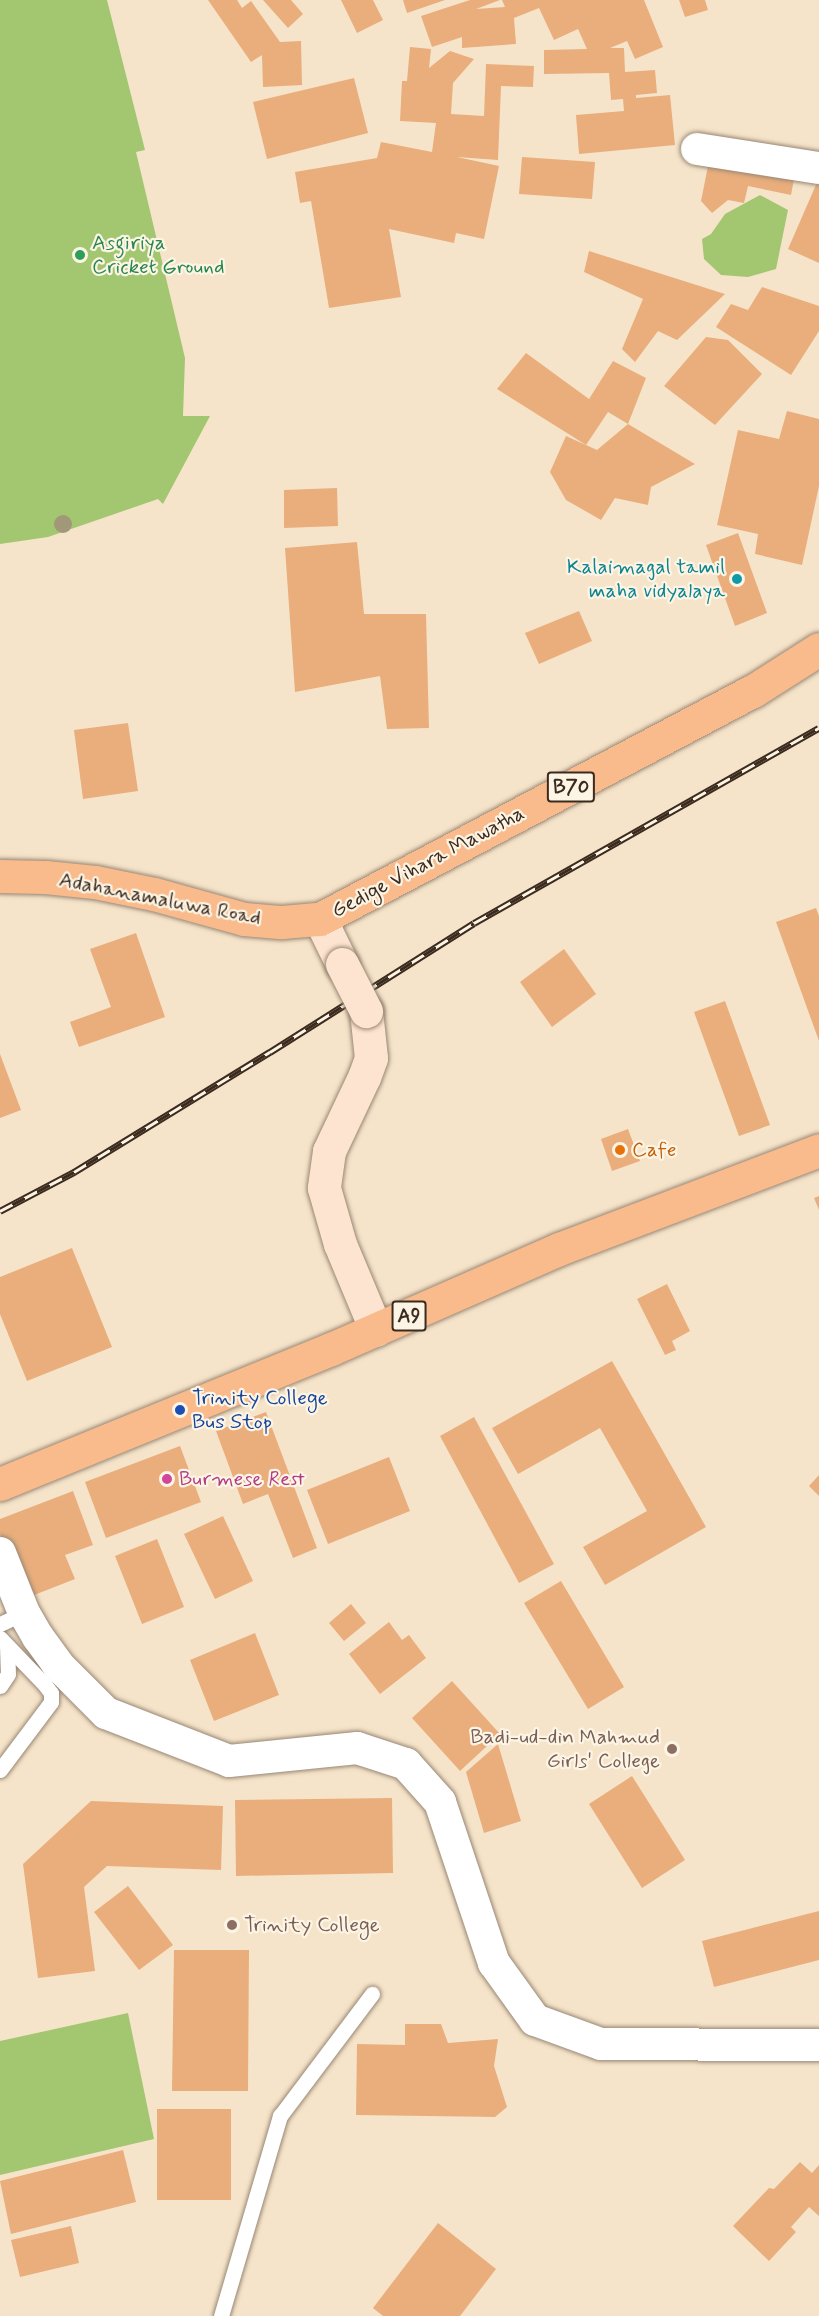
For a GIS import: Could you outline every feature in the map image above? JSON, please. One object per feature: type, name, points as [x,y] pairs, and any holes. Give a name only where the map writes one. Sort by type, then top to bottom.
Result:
[{"type":"main road","name":"Gedige Vihara Mawatha","points":[[320,919],[753,691],[819,649]]},
{"type":"main road","name":"Adahanamaluwa Road","points":[[0,876],[45,876],[95,882],[154,894],[244,919],[282,922],[320,919]]},
{"type":"main road","name":"A9","points":[[0,1484],[376,1330],[558,1249],[819,1150]]},
{"type":"street","points":[[697,149],[819,168]]},
{"type":"street","points":[[320,919],[366,1011],[369,1025],[370,1058],[364,1077],[329,1151],[324,1188],[340,1244],[376,1330]]},
{"type":"street","points":[[0,1553],[12,1618],[106,1713],[229,1761],[357,1748],[406,1764],[440,1802],[494,1963],[535,2020],[601,2044],[819,2044]]},
{"type":"lane","points":[[0,1686],[8,1674],[3,1642]]},
{"type":"lane","points":[[0,1770],[51,1702],[51,1693],[45,1685],[3,1642]]},
{"type":"lane","points":[[221,2316],[280,2116],[372,1994]]},
{"type":"green space","name":"Asgiriya Cricket Ground","points":[[0,0],[107,0],[145,150],[136,152],[185,358],[183,416],[210,416],[163,504],[158,499],[48,537],[0,544]]},
{"type":"green space","points":[[760,195],[788,210],[776,269],[748,277],[721,275],[704,259],[702,239],[711,234],[725,214]]},
{"type":"green space","points":[[128,2013],[154,2139],[0,2175],[0,2041]]},
{"type":"building","points":[[208,0],[237,0],[242,8],[251,1],[280,42],[301,41],[302,85],[263,87],[262,55],[251,62]]},
{"type":"building","points":[[263,0],[291,0],[303,14],[288,28]]},
{"type":"building","points":[[341,0],[373,0],[383,20],[357,33]]},
{"type":"building","points":[[403,0],[445,0],[407,13]]},
{"type":"building","points":[[470,0],[500,0],[476,9],[505,7],[502,0],[644,0],[663,47],[635,59],[627,41],[610,48],[624,48],[625,72],[655,70],[657,93],[636,95],[636,98],[670,95],[675,145],[579,154],[576,115],[624,111],[623,99],[611,100],[609,73],[544,74],[544,50],[587,49],[578,29],[554,40],[539,8],[514,18],[516,44],[462,48],[462,37],[432,47],[421,16]]},
{"type":"building","points":[[679,0],[705,0],[708,10],[685,17]]},
{"type":"building","points":[[410,47],[431,49],[429,68],[450,51],[474,59],[453,83],[451,114],[484,116],[486,64],[534,66],[533,87],[501,86],[498,160],[457,157],[499,166],[484,239],[456,233],[454,243],[389,229],[401,297],[329,308],[311,201],[300,203],[295,172],[377,158],[381,142],[432,152],[436,123],[400,121],[402,81],[407,81]]},
{"type":"building","points":[[354,78],[368,133],[267,159],[253,102]]},
{"type":"building","points":[[522,157],[595,162],[592,199],[519,194]]},
{"type":"building","points":[[709,161],[794,179],[791,195],[748,186],[744,203],[728,200],[712,213],[701,201]]},
{"type":"building","points":[[819,178],[819,263],[788,249]]},
{"type":"building","points":[[589,251],[725,294],[677,340],[658,331],[635,362],[622,349],[643,299],[584,272]]},
{"type":"building","points":[[762,287],[819,306],[819,331],[791,375],[716,327],[731,304],[748,310]]},
{"type":"building","points":[[706,337],[728,340],[762,374],[715,425],[664,386]]},
{"type":"building","points":[[526,353],[589,399],[613,361],[646,378],[628,424],[608,412],[586,445],[497,389]]},
{"type":"building","points":[[787,411],[819,419],[819,486],[802,565],[755,554],[758,534],[717,525],[738,430],[779,439]]},
{"type":"building","points":[[628,424],[695,464],[651,487],[648,505],[615,498],[601,520],[566,500],[550,472],[566,436],[597,450]]},
{"type":"building","points":[[337,488],[338,526],[284,528],[284,490]]},
{"type":"building","name":"Kalaimagal tamil maha vidyalaya","points":[[738,533],[767,613],[735,626],[706,545]]},
{"type":"building","points":[[357,542],[364,614],[426,614],[429,728],[387,729],[380,676],[295,692],[285,548]]},
{"type":"building","points":[[579,611],[592,641],[539,664],[525,633]]},
{"type":"building","points":[[128,723],[138,791],[83,799],[74,730]]},
{"type":"building","points":[[816,908],[819,916],[819,1041],[776,922]]},
{"type":"building","points":[[136,933],[165,1017],[79,1047],[70,1022],[111,1007],[90,949]]},
{"type":"building","points":[[564,949],[596,994],[552,1027],[520,982]]},
{"type":"building","points":[[725,1001],[770,1125],[739,1136],[694,1012]]},
{"type":"building","points":[[0,1054],[21,1110],[0,1118]]},
{"type":"building","name":"Cafe","points":[[628,1129],[640,1161],[612,1171],[601,1139]]},
{"type":"building","points":[[819,1196],[819,1210],[814,1198]]},
{"type":"building","points":[[72,1248],[112,1347],[27,1381],[0,1314],[0,1277]]},
{"type":"building","points":[[667,1284],[690,1331],[672,1341],[676,1350],[665,1355],[637,1299]]},
{"type":"building","points":[[612,1361],[706,1527],[605,1585],[583,1547],[647,1511],[600,1428],[518,1474],[492,1428]]},
{"type":"building","points":[[266,1412],[317,1548],[293,1558],[268,1494],[243,1504],[216,1431]]},
{"type":"building","points":[[474,1417],[554,1564],[519,1583],[440,1436]]},
{"type":"building","points":[[180,1446],[201,1502],[106,1538],[85,1482]]},
{"type":"building","points":[[389,1457],[410,1511],[328,1544],[307,1490]]},
{"type":"building","points":[[819,1475],[819,1496],[809,1486]]},
{"type":"building","points":[[73,1491],[93,1545],[65,1555],[75,1579],[24,1599],[0,1534],[0,1519]]},
{"type":"building","points":[[223,1516],[253,1581],[215,1599],[184,1534]]},
{"type":"building","points":[[157,1539],[184,1607],[142,1624],[115,1556]]},
{"type":"building","points":[[561,1581],[624,1687],[588,1709],[524,1603]]},
{"type":"building","points":[[351,1604],[366,1623],[344,1641],[329,1623]]},
{"type":"building","points":[[389,1622],[402,1640],[409,1635],[426,1658],[380,1694],[349,1654]]},
{"type":"building","points":[[255,1633],[279,1695],[214,1721],[190,1660]]},
{"type":"building","points":[[452,1681],[500,1734],[460,1771],[412,1718]]},
{"type":"building","points":[[498,1744],[521,1821],[484,1833],[466,1772]]},
{"type":"building","points":[[632,1776],[685,1860],[642,1888],[589,1804]]},
{"type":"building","points":[[392,1798],[393,1873],[236,1876],[235,1800]]},
{"type":"building","points":[[91,1801],[223,1806],[221,1870],[107,1866],[84,1887],[95,1971],[38,1978],[23,1864]]},
{"type":"building","points":[[128,1886],[173,1945],[139,1970],[94,1912]]},
{"type":"building","points":[[819,1911],[819,1960],[714,1987],[702,1941]]},
{"type":"building","points":[[174,1950],[249,1950],[248,2091],[172,2091]]},
{"type":"building","points":[[405,2024],[441,2024],[448,2043],[498,2039],[494,2066],[507,2107],[495,2117],[356,2115],[357,2044],[405,2045]]},
{"type":"building","points":[[157,2109],[231,2109],[231,2200],[157,2200]]},
{"type":"building","points":[[123,2150],[136,2202],[11,2234],[0,2181]]},
{"type":"building","points":[[800,2162],[812,2173],[819,2165],[819,2216],[809,2207],[791,2227],[796,2232],[769,2261],[733,2226],[769,2188],[774,2189]]},
{"type":"building","points":[[438,2223],[496,2269],[460,2316],[383,2316],[373,2308]]},
{"type":"building","points":[[71,2226],[79,2263],[20,2277],[11,2240]]},
{"type":"railway","points":[[0,1211],[74,1172],[474,923],[819,728]]},
{"type":"place","name":"Asgiriya Cricket Ground","points":[[80,255]]},
{"type":"place","name":"Kalaimagal tamil maha vidyalaya","points":[[737,579]]},
{"type":"place","name":"Cafe","points":[[620,1150]]},
{"type":"place","name":"Trinity College Bus Stop","points":[[180,1410]]},
{"type":"place","name":"Burmese Rest","points":[[167,1479]]},
{"type":"place","name":"Badi-ud-din Mahmud Girls' College","points":[[672,1749]]},
{"type":"place","name":"Trinity College","points":[[232,1925]]}]
